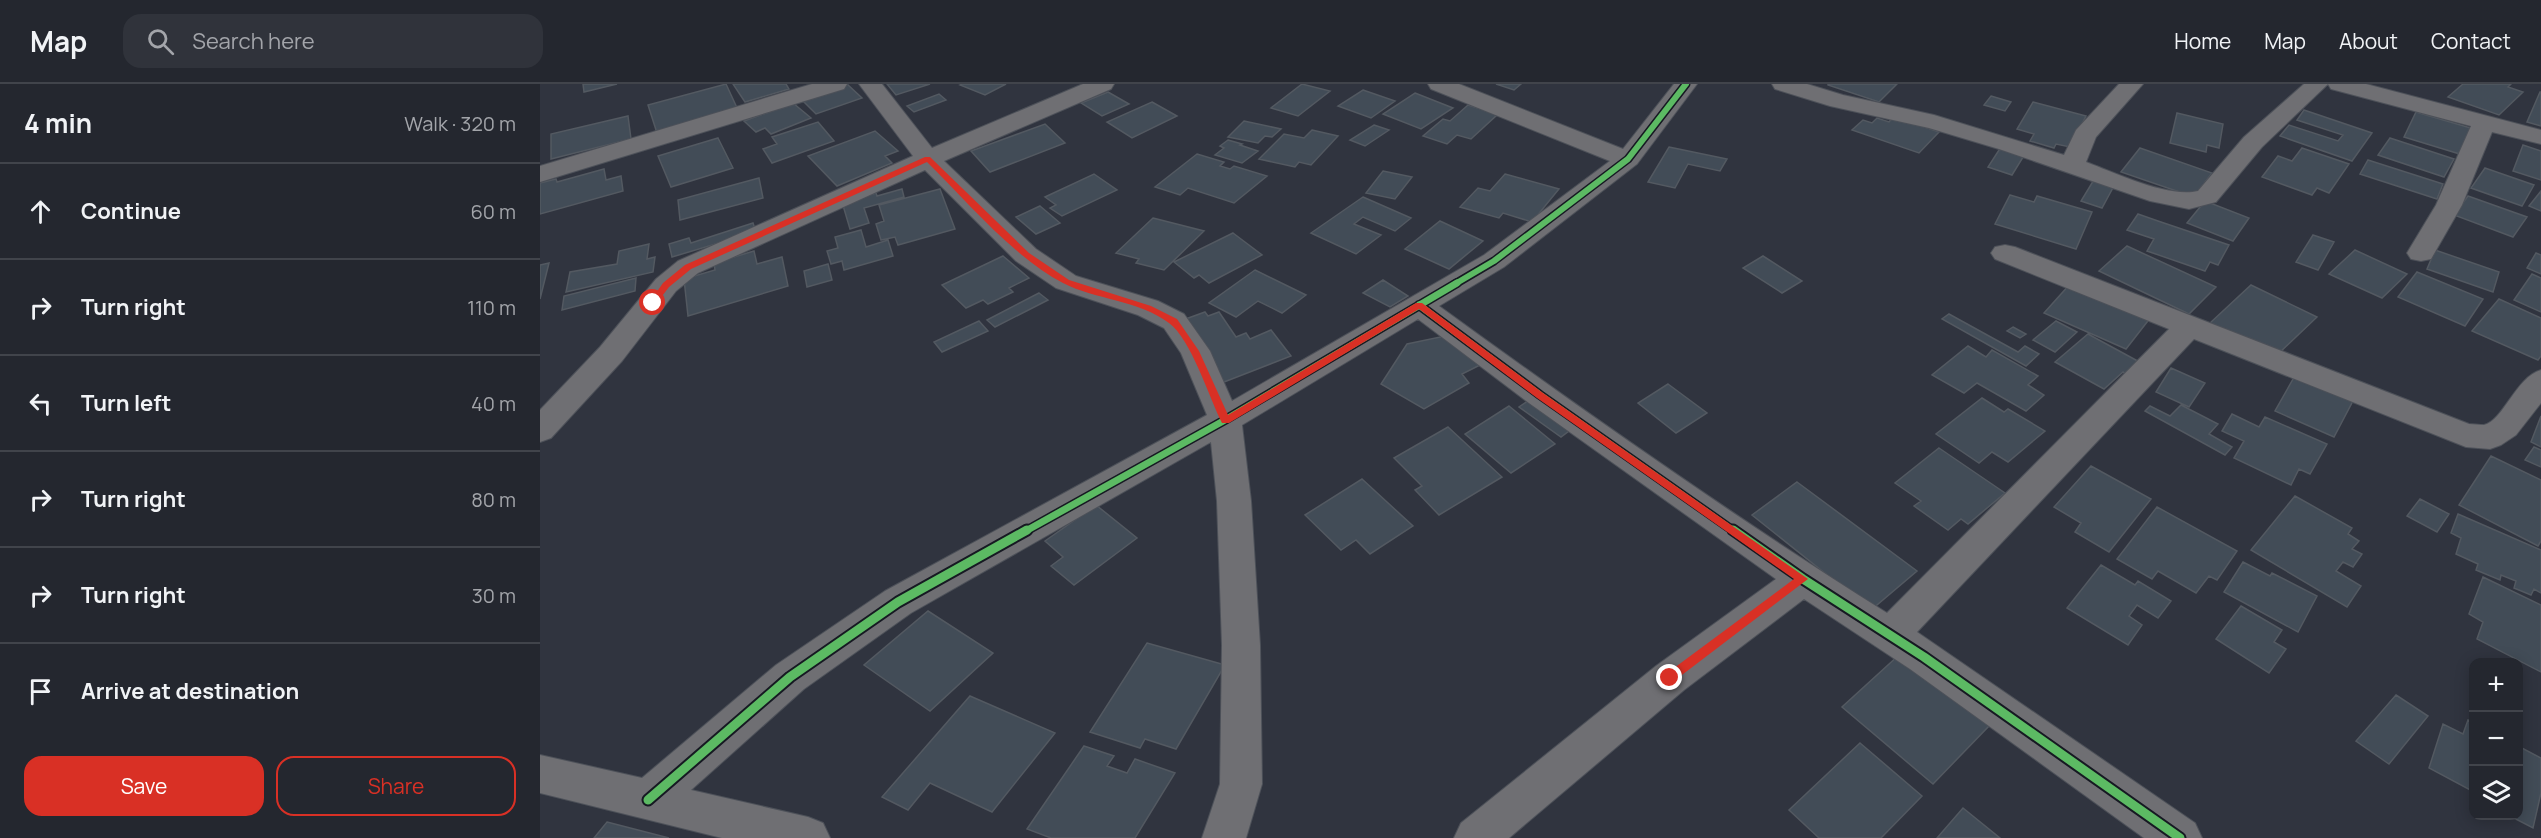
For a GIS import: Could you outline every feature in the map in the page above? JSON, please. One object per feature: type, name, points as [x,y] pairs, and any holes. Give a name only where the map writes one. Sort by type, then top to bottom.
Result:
[{"type":"street","points":[[540,174],[836,84]]},
{"type":"street","points":[[870,84],[928,159],[1026,255],[1066,282],[1148,308],[1174,321],[1195,351],[1226,420],[1234,501],[1241,645],[1241,784],[1224,838]]},
{"type":"street","points":[[540,430],[611,354],[666,285],[688,267],[928,159],[1103,84]]},
{"type":"street","points":[[1439,84],[1628,159]]},
{"type":"street","points":[[648,800],[790,677],[898,602],[1226,420],[1494,261],[1628,159],[1686,84]]},
{"type":"street","points":[[1783,84],[1838,101],[1934,122],[2008,144],[2178,201],[2207,197],[2253,142],[2317,84]]},
{"type":"street","points":[[2072,166],[2085,135],[2132,84]]},
{"type":"street","points":[[2339,84],[2541,137]]},
{"type":"street","points":[[2421,253],[2450,206],[2485,121]]},
{"type":"street","points":[[2005,253],[2466,435],[2480,438],[2490,437],[2505,427],[2541,381]]},
{"type":"street","points":[[1419,305],[1540,395],[1803,579],[1890,635],[2180,838]]},
{"type":"street","points":[[1890,635],[2188,327]]},
{"type":"street","points":[[1476,838],[1670,678],[1803,579]]},
{"type":"street","points":[[540,774],[808,838]]},
{"type":"building","points":[[583,84],[617,84],[584,92]]},
{"type":"building","points":[[726,84],[738,110],[657,133],[648,105]]},
{"type":"building","points":[[733,84],[786,84],[789,89],[745,102]]},
{"type":"building","points":[[840,84],[847,84],[862,98],[816,114],[800,98]]},
{"type":"building","points":[[887,84],[930,84],[896,95]]},
{"type":"building","points":[[1006,84],[985,95],[960,85]]},
{"type":"building","points":[[1302,84],[1330,91],[1298,116],[1271,108]]},
{"type":"building","points":[[1496,84],[1521,84],[1514,90]]},
{"type":"building","points":[[1828,84],[1897,84],[1879,102],[1828,85]]},
{"type":"building","points":[[2463,84],[2511,84],[2508,87],[2523,92],[2499,115],[2448,97]]},
{"type":"building","points":[[1363,90],[1395,101],[1371,118],[1338,106]]},
{"type":"building","points":[[1108,92],[1129,104],[1102,116],[1081,103]]},
{"type":"building","points":[[2541,92],[2541,126],[2527,122]]},
{"type":"building","points":[[1415,93],[1453,108],[1421,129],[1383,114]]},
{"type":"building","points":[[939,94],[946,100],[914,112],[907,106]]},
{"type":"building","points":[[1991,96],[2011,102],[2005,111],[1984,105]]},
{"type":"building","points":[[1152,102],[1177,116],[1132,138],[1107,122]]},
{"type":"building","points":[[2033,102],[2086,116],[2070,147],[2056,144],[2054,148],[2030,141],[2034,134],[2017,129]]},
{"type":"building","points":[[793,103],[811,118],[771,134],[765,128],[756,132],[744,121]]},
{"type":"building","points":[[1468,105],[1498,114],[1471,139],[1457,135],[1447,144],[1423,136],[1443,119],[1450,121]]},
{"type":"building","points":[[2304,110],[2372,133],[2352,161],[2280,136],[2289,125],[2338,141],[2343,135],[2297,120]]},
{"type":"building","points":[[2416,112],[2474,129],[2463,155],[2404,137]]},
{"type":"building","points":[[2177,113],[2223,124],[2219,148],[2207,145],[2206,152],[2170,143]]},
{"type":"building","points":[[628,116],[631,139],[551,159],[551,134]]},
{"type":"building","points":[[1894,116],[1939,132],[1919,153],[1852,130],[1863,120],[1872,123],[1877,118],[1889,122]]},
{"type":"building","points":[[1244,121],[1281,129],[1272,137],[1265,136],[1258,143],[1228,137]]},
{"type":"building","points":[[818,122],[834,141],[772,163],[763,149],[777,144],[772,137]]},
{"type":"building","points":[[1045,124],[1065,143],[990,172],[971,151]]},
{"type":"building","points":[[1374,125],[1389,130],[1365,146],[1350,140]]},
{"type":"building","points":[[1312,130],[1338,136],[1311,165],[1299,162],[1295,167],[1259,159],[1284,134],[1304,138]]},
{"type":"building","points":[[875,131],[898,151],[885,156],[892,163],[837,186],[808,156]]},
{"type":"building","points":[[718,138],[733,168],[671,187],[658,156]]},
{"type":"building","points":[[2390,138],[2454,159],[2444,177],[2378,155]]},
{"type":"building","points":[[1228,140],[1258,151],[1242,163],[1215,155],[1224,148],[1220,146]]},
{"type":"building","points":[[2523,145],[2541,151],[2541,180],[2513,171]]},
{"type":"building","points":[[1669,147],[1727,159],[1720,171],[1688,164],[1675,188],[1648,182]]},
{"type":"building","points":[[2001,147],[2025,154],[2012,175],[1988,167]]},
{"type":"building","points":[[2140,148],[2212,173],[2194,197],[2121,172]]},
{"type":"building","points":[[2302,148],[2349,164],[2329,193],[2317,188],[2312,195],[2262,177],[2278,156],[2292,161]]},
{"type":"building","points":[[1197,154],[1224,162],[1220,166],[1230,169],[1234,166],[1267,176],[1234,203],[1188,188],[1180,195],[1155,187]]},
{"type":"building","points":[[2368,160],[2443,184],[2437,199],[2360,174]]},
{"type":"building","points":[[2485,168],[2534,185],[2522,206],[2471,188]]},
{"type":"building","points":[[604,169],[606,180],[621,176],[623,191],[540,214],[540,183],[556,179],[557,182]]},
{"type":"building","points":[[1383,171],[1412,177],[1395,199],[1366,193]]},
{"type":"building","points":[[1094,174],[1117,190],[1062,216],[1050,208],[1056,205],[1045,197]]},
{"type":"building","points":[[1505,174],[1559,189],[1532,222],[1503,213],[1499,218],[1460,207],[1478,188],[1490,191]]},
{"type":"building","points":[[759,178],[763,198],[680,220],[678,200]]},
{"type":"building","points":[[2095,178],[2115,184],[2102,208],[2081,201]]},
{"type":"building","points":[[902,189],[904,197],[864,208],[869,223],[850,229],[842,202]]},
{"type":"building","points":[[940,189],[955,229],[898,245],[895,237],[881,240],[876,224],[884,221],[879,205]]},
{"type":"building","points":[[2541,191],[2541,211],[2529,206]]},
{"type":"building","points":[[2010,195],[2034,202],[2037,196],[2092,212],[2076,249],[1995,224]]},
{"type":"building","points":[[2468,196],[2527,217],[2513,237],[2454,215]]},
{"type":"building","points":[[1363,197],[1411,218],[1395,231],[1363,217],[1354,224],[1381,235],[1356,254],[1311,233]]},
{"type":"building","points":[[2205,201],[2249,218],[2233,241],[2187,223]]},
{"type":"building","points":[[1040,206],[1060,223],[1036,234],[1016,217]]},
{"type":"building","points":[[2138,214],[2229,245],[2218,265],[2210,262],[2205,271],[2147,251],[2154,239],[2127,230]]},
{"type":"building","points":[[1153,218],[1204,231],[1164,270],[1136,263],[1139,259],[1116,253]]},
{"type":"building","points":[[1440,221],[1483,241],[1449,269],[1405,249]]},
{"type":"building","points":[[753,223],[756,232],[672,257],[669,244],[689,238],[691,243]]},
{"type":"building","points":[[861,230],[866,247],[888,240],[893,256],[844,270],[842,261],[831,264],[827,251],[838,248],[835,237]]},
{"type":"building","points":[[1233,233],[1262,255],[1209,283],[1199,275],[1194,278],[1174,262]]},
{"type":"building","points":[[2313,235],[2334,242],[2318,270],[2296,262]]},
{"type":"building","points":[[649,244],[647,259],[655,257],[653,272],[566,292],[570,272],[617,264],[619,251]]},
{"type":"building","points":[[2127,246],[2216,287],[2189,314],[2099,271]]},
{"type":"building","points":[[2355,250],[2407,274],[2382,298],[2329,274]]},
{"type":"building","points":[[2435,250],[2499,272],[2493,292],[2427,269]]},
{"type":"building","points":[[754,251],[757,264],[782,257],[788,286],[688,316],[684,279],[715,270],[714,263]]},
{"type":"building","points":[[2536,253],[2541,255],[2541,274],[2527,268]]},
{"type":"building","points":[[1003,256],[1029,278],[1009,288],[1013,292],[988,304],[983,300],[966,308],[942,285]]},
{"type":"building","points":[[1763,256],[1802,281],[1782,293],[1743,268]]},
{"type":"building","points":[[549,263],[540,299],[540,265]]},
{"type":"building","points":[[828,264],[832,280],[807,287],[804,271]]},
{"type":"building","points":[[1255,270],[1306,295],[1282,313],[1258,301],[1236,317],[1209,303]]},
{"type":"building","points":[[2417,272],[2483,299],[2465,326],[2398,297]]},
{"type":"building","points":[[2532,274],[2541,278],[2541,312],[2514,300]]},
{"type":"building","points":[[636,278],[635,291],[562,310],[564,296]]},
{"type":"building","points":[[1383,280],[1408,296],[1390,307],[1363,293]]},
{"type":"building","points":[[2071,283],[2151,317],[2126,349],[2044,313]]},
{"type":"building","points":[[2251,285],[2317,317],[2276,356],[2210,323]]},
{"type":"building","points":[[1039,293],[1048,300],[995,327],[987,320]]},
{"type":"building","points":[[2499,299],[2541,318],[2541,356],[2538,360],[2472,331]]},
{"type":"building","points":[[1205,312],[1208,316],[1219,312],[1236,337],[1246,333],[1250,339],[1271,330],[1291,356],[1224,382],[1183,320]]},
{"type":"building","points":[[1949,314],[2018,352],[2025,346],[2039,354],[2026,366],[1942,319]]},
{"type":"building","points":[[979,321],[988,331],[942,352],[934,342]]},
{"type":"building","points":[[2056,321],[2077,332],[2055,352],[2033,340]]},
{"type":"building","points":[[2013,327],[2026,334],[2020,338],[2007,331]]},
{"type":"building","points":[[2088,334],[2145,365],[2131,377],[2123,372],[2104,389],[2055,362]]},
{"type":"building","points":[[1445,336],[1480,365],[1462,374],[1469,383],[1424,409],[1381,384],[1407,344]]},
{"type":"building","points":[[1968,346],[1986,357],[1992,350],[2038,376],[2028,385],[2044,395],[2026,411],[1977,383],[1964,393],[1932,375]]},
{"type":"building","points":[[2171,368],[2205,383],[2189,407],[2156,392]]},
{"type":"building","points":[[2297,372],[2355,397],[2334,437],[2275,411]]},
{"type":"building","points":[[1668,384],[1707,413],[1676,433],[1638,403]]},
{"type":"building","points":[[1535,396],[1577,425],[1561,437],[1519,407]]},
{"type":"building","points":[[1982,398],[2004,412],[2008,409],[2045,431],[2008,462],[1992,452],[1979,463],[1936,434]]},
{"type":"building","points":[[2181,405],[2218,424],[2209,434],[2232,447],[2225,455],[2145,411],[2150,406],[2170,416]]},
{"type":"building","points":[[1509,406],[1555,444],[1511,473],[1465,434]]},
{"type":"building","points":[[2232,414],[2259,427],[2265,417],[2327,444],[2310,474],[2299,469],[2291,485],[2234,458],[2244,441],[2222,431]]},
{"type":"building","points":[[2541,416],[2541,447],[2531,442]]},
{"type":"building","points":[[1448,427],[1502,477],[1439,515],[1415,490],[1422,486],[1394,458]]},
{"type":"building","points":[[2534,447],[2541,450],[2541,467],[2525,460]]},
{"type":"building","points":[[1939,448],[2005,493],[1968,524],[1961,519],[1948,530],[1914,506],[1921,501],[1895,483]]},
{"type":"building","points":[[2491,456],[2541,480],[2541,541],[2538,546],[2459,505]]},
{"type":"building","points":[[2091,466],[2151,499],[2109,552],[2075,532],[2081,523],[2054,507]]},
{"type":"building","points":[[1362,479],[1413,526],[1370,554],[1356,540],[1341,550],[1305,515]]},
{"type":"building","points":[[1797,482],[1917,571],[1871,610],[1752,515]]},
{"type":"building","points":[[2295,496],[2352,528],[2348,534],[2359,541],[2352,549],[2362,554],[2353,567],[2343,562],[2336,571],[2361,586],[2347,607],[2251,550]]},
{"type":"building","points":[[2420,499],[2449,514],[2437,532],[2407,516]]},
{"type":"building","points":[[1096,505],[1137,538],[1074,585],[1051,566],[1063,557],[1045,541]]},
{"type":"building","points":[[2157,507],[2237,551],[2217,580],[2209,576],[2196,593],[2158,571],[2152,579],[2117,559]]},
{"type":"building","points":[[2458,514],[2541,550],[2541,593],[2534,589],[2531,595],[2514,588],[2516,581],[2501,575],[2500,580],[2476,570],[2478,564],[2456,554],[2461,538],[2451,533]]},
{"type":"building","points":[[2243,562],[2270,576],[2272,573],[2317,596],[2298,632],[2224,592]]},
{"type":"building","points":[[2101,565],[2135,585],[2138,581],[2171,601],[2158,618],[2137,605],[2129,616],[2142,625],[2128,645],[2067,608]]},
{"type":"building","points":[[2483,577],[2541,605],[2541,672],[2523,663],[2523,658],[2514,658],[2477,639],[2483,622],[2469,614]]},
{"type":"building","points":[[2241,606],[2282,630],[2274,642],[2286,649],[2269,673],[2216,639]]},
{"type":"building","points":[[928,611],[993,653],[930,711],[864,665]]},
{"type":"building","points":[[1147,643],[1225,665],[1176,749],[1145,739],[1140,748],[1090,732]]},
{"type":"building","points":[[1899,655],[1989,726],[1933,784],[1842,707]]},
{"type":"building","points":[[2396,695],[2428,716],[2389,764],[2356,741]]},
{"type":"building","points":[[970,696],[1055,733],[992,812],[930,783],[908,810],[882,797]]},
{"type":"building","points":[[2468,720],[2469,789],[2429,768],[2443,724],[2463,734]]},
{"type":"building","points":[[1860,743],[1922,796],[1881,838],[1819,838],[1789,810]]},
{"type":"building","points":[[1084,746],[1114,756],[1107,766],[1127,773],[1135,759],[1175,773],[1135,838],[1051,838],[1027,829]]},
{"type":"building","points":[[2523,749],[2541,758],[2541,793],[2533,828],[2518,820],[2523,820]]},
{"type":"building","points":[[1963,808],[2000,838],[1937,838]]},
{"type":"building","points":[[607,822],[669,838],[594,838]]},
{"type":"cycle path","points":[[648,800],[790,677],[898,602],[1225,420],[1494,261],[1628,159],[1686,84]]},
{"type":"cycle path","points":[[1419,305],[1540,395],[1803,579],[1924,657],[2180,838]]},
{"type":"route","points":[[653,303],[666,285],[688,267],[928,159],[1026,255],[1066,282],[1148,308],[1174,321],[1195,351],[1226,420],[1419,305],[1540,395],[1803,579],[1670,678]]}]
